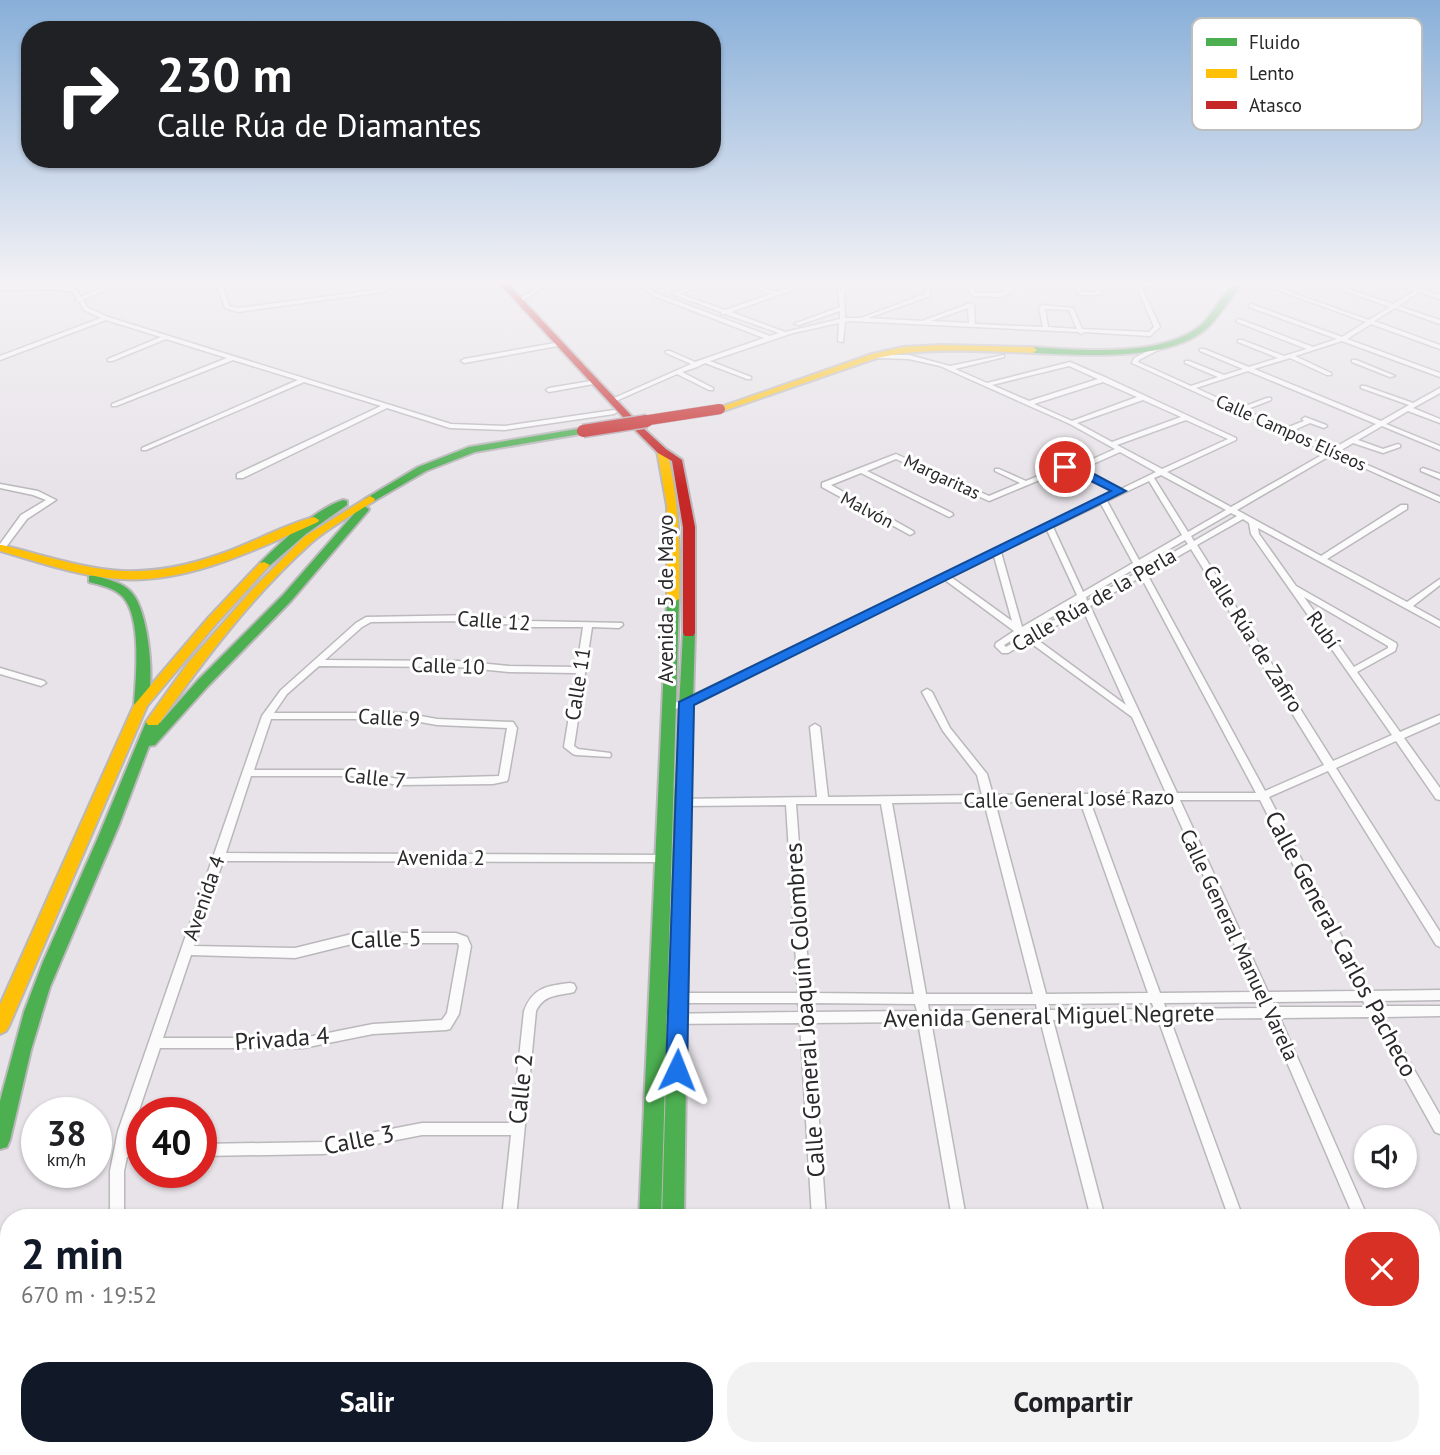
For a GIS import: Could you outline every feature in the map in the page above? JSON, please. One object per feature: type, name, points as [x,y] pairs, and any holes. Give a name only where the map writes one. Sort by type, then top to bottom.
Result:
[{"type":"main road","name":"Avenida 5 de Mayo","points":[[568,352],[617,407],[662,451],[689,527],[673,1209]]},
{"type":"main road","points":[[717,407],[869,352]]},
{"type":"main road","points":[[0,1026],[141,705],[268,559],[315,520],[385,477],[432,456],[481,441],[581,424],[717,407],[875,356],[901,352]]},
{"type":"main road","points":[[0,1140],[14,1091],[24,1039],[39,992],[110,828],[136,757],[176,687],[286,560],[308,539],[422,469],[473,449],[581,424]]},
{"type":"main road","points":[[136,757],[386,489]]},
{"type":"main road","name":"Avenida 5 de Mayo","points":[[650,1209],[676,528],[680,501]]},
{"type":"main road","points":[[1,551],[110,575],[148,575],[261,541],[315,520]]},
{"type":"main road","points":[[1,551],[96,580],[122,591],[131,598],[136,610],[144,674],[141,705]]},
{"type":"main road","points":[[667,750],[684,751]]},
{"type":"main road","points":[[86,830],[110,828]]},
{"type":"main road","points":[[663,906],[681,906]]},
{"type":"main road","points":[[654,1121],[675,1121]]},
{"type":"street","points":[[110,360],[130,352]]},
{"type":"street","points":[[214,352],[436,423],[476,429],[581,424],[617,407],[677,372],[733,352]]},
{"type":"street","points":[[464,361],[516,352]]},
{"type":"street","points":[[668,352],[692,362],[695,366]]},
{"type":"street","name":"Calle Campos Elíseos","points":[[1150,352],[1136,359],[1135,363],[1440,500]]},
{"type":"street","points":[[1207,352],[1440,448]]},
{"type":"street","points":[[1272,352],[1329,374]]},
{"type":"street","points":[[1190,388],[1304,352]]},
{"type":"street","points":[[1377,352],[1440,375]]},
{"type":"street","points":[[875,356],[918,359],[950,368],[1030,403],[1113,444],[1440,624]]},
{"type":"street","points":[[950,368],[1002,356]]},
{"type":"street","points":[[114,405],[233,358]]},
{"type":"street","points":[[1354,361],[1392,376]]},
{"type":"street","points":[[1376,370],[1401,361]]},
{"type":"street","points":[[706,362],[749,378]]},
{"type":"street","points":[[1187,362],[1223,377]]},
{"type":"street","points":[[670,708],[1120,491],[1234,439],[1070,364],[989,384]]},
{"type":"street","points":[[677,372],[712,388]]},
{"type":"street","points":[[1030,403],[1105,379]]},
{"type":"street","points":[[144,449],[303,380]]},
{"type":"street","points":[[549,390],[597,382]]},
{"type":"street","points":[[1363,387],[1440,421]]},
{"type":"street","name":"Calle Rúa de la Perla","points":[[1243,516],[1143,573],[1084,600],[1019,632],[999,646],[1005,651],[1027,639],[1084,600],[1137,564],[1230,508],[1440,390]]},
{"type":"street","points":[[1072,423],[1144,397]]},
{"type":"street","points":[[1239,410],[1269,399]]},
{"type":"street","points":[[240,476],[385,407]]},
{"type":"street","points":[[1113,444],[1187,416]]},
{"type":"street","points":[[1302,418],[1324,426]]},
{"type":"street","points":[[1286,431],[1310,421]]},
{"type":"street","points":[[1352,440],[1383,451],[1398,446]]},
{"type":"street","points":[[1076,469],[1121,449]]},
{"type":"street","name":"Margaritas","points":[[860,470],[896,456],[989,499],[1027,484]]},
{"type":"street","points":[[1429,466],[1423,470],[1440,477]]},
{"type":"street","points":[[997,470],[1027,484],[1065,467],[1076,469],[1120,491]]},
{"type":"street","points":[[860,470],[949,515]]},
{"type":"street","name":"Malvón","points":[[860,470],[825,485],[910,533]]},
{"type":"street","name":"Calle Rúa de Zafiro","points":[[1150,477],[1194,543],[1440,942]]},
{"type":"street","points":[[0,486],[35,493],[52,500],[24,517],[1,551]]},
{"type":"street","points":[[1427,494],[1440,487]]},
{"type":"street","name":"Calle General Carlos Pacheco","points":[[1103,500],[1263,796],[1375,1012],[1440,1128]]},
{"type":"street","points":[[1322,559],[1404,507]]},
{"type":"street","name":"Rubí","points":[[1253,522],[1255,534],[1440,796]]},
{"type":"street","name":"Calle General Manuel Varela","points":[[1049,526],[1272,1013],[1357,1209]]},
{"type":"street","points":[[996,552],[1019,632]]},
{"type":"street","points":[[946,577],[1134,716]]},
{"type":"street","points":[[1407,606],[1440,581]]},
{"type":"street","points":[[1290,585],[1393,645],[1392,649],[1353,671]]},
{"type":"street","name":"Calle 12","points":[[369,619],[476,618],[531,624],[619,625]]},
{"type":"street","name":"Avenida 4","points":[[117,1209],[120,1151],[154,1043],[267,716],[284,692],[369,619]]},
{"type":"street","name":"Calle 11","points":[[587,625],[569,747],[576,752],[606,755]]},
{"type":"street","name":"Calle 10","points":[[316,663],[458,664],[509,669],[579,670]]},
{"type":"street","points":[[0,671],[41,683]]},
{"type":"street","points":[[927,692],[947,729],[977,765],[989,800],[1096,1209]]},
{"type":"street","name":"Calle 9","points":[[267,716],[404,716],[447,723],[510,724],[512,728],[503,779]]},
{"type":"street","name":"Calle General José Razo","points":[[682,802],[1263,796],[1440,718]]},
{"type":"street","points":[[815,727],[823,801]]},
{"type":"street","name":"Calle 7","points":[[248,773],[351,773],[398,782],[503,779]]},
{"type":"street","points":[[1084,799],[1233,1209]]},
{"type":"street","points":[[886,800],[957,1209]]},
{"type":"street","name":"Calle General Joaquín Colombres","points":[[791,801],[818,1209]]},
{"type":"street","name":"Avenida 2","points":[[218,857],[663,859]]},
{"type":"street","name":"Calle 5","points":[[186,950],[295,953],[356,938],[456,938],[463,940],[465,946],[450,1020]]},
{"type":"street","name":"Calle 2","points":[[510,1209],[532,1002],[540,993],[570,988]]},
{"type":"street","name":"Avenida General Miguel Negrete","points":[[658,998],[1039,999],[1440,995]]},
{"type":"street","name":"Avenida General Miguel Negrete","points":[[657,1019],[1440,1011]]},
{"type":"street","name":"Privada 4","points":[[154,1043],[303,1043],[373,1029],[439,1027],[450,1020]]},
{"type":"street","name":"Calle 3","points":[[217,1150],[324,1148],[422,1129],[517,1129]]},
{"type":"street","points":[[120,1151],[126,1151]]},
{"type":"traffic: fast","points":[[1071,352],[1118,352]]},
{"type":"traffic: fast","points":[[370,499],[422,469],[473,449],[583,431]]},
{"type":"traffic: fast","points":[[264,565],[302,531],[343,503]]},
{"type":"traffic: fast","points":[[150,742],[203,683],[287,598],[364,509]]},
{"type":"traffic: fast","points":[[93,579],[120,589],[134,604],[141,632],[141,705]]},
{"type":"traffic: fast","points":[[650,1209],[673,599]]},
{"type":"traffic: fast","points":[[673,1209],[682,802],[689,633]]},
{"type":"traffic: fast","points":[[0,1140],[21,1050],[42,987],[153,722]]},
{"type":"traffic: slow","points":[[720,409],[894,352]]},
{"type":"traffic: slow","points":[[662,451],[672,506],[673,599]]},
{"type":"traffic: slow","points":[[153,722],[193,666],[256,593],[308,539],[370,499]]},
{"type":"traffic: slow","points":[[2,548],[92,572],[123,576],[146,575],[221,558],[314,520]]},
{"type":"traffic: slow","points":[[0,1026],[141,705],[212,621],[264,565]]},
{"type":"traffic: jam","points":[[567,352],[639,429],[662,451],[677,460],[689,527],[689,633]]},
{"type":"traffic: jam","points":[[583,431],[720,409]]},
{"type":"route","points":[[677,1070],[682,802],[687,702],[893,604],[1120,491],[1076,469],[1065,467]]}]
